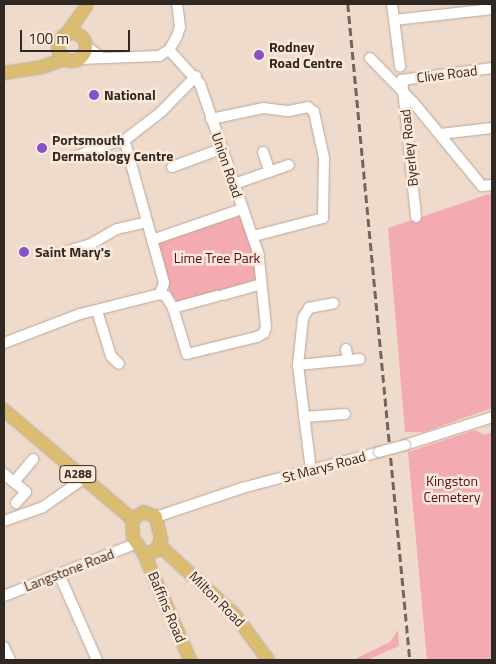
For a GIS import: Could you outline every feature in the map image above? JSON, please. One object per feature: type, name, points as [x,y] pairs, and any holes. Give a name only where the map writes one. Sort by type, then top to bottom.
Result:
[{"type":"main road","points":[[4,73],[42,67],[62,53],[66,35],[86,5]]},
{"type":"main road","points":[[62,53],[78,59],[84,41],[86,5]]},
{"type":"main road","points":[[66,35],[84,41]]},
{"type":"main road","name":"A288","points":[[4,410],[132,519]]},
{"type":"main road","points":[[144,512],[156,517],[160,530],[159,545],[152,554],[144,554],[135,544],[131,526],[132,519],[144,512]]},
{"type":"main road","name":"Milton Road","points":[[159,545],[235,615],[268,660]]},
{"type":"main road","name":"Baffins Road","points":[[144,554],[190,660]]},
{"type":"street","points":[[78,59],[159,56],[168,50],[180,27],[177,4]]},
{"type":"street","points":[[392,4],[400,66]]},
{"type":"street","points":[[394,20],[461,8],[492,10]]},
{"type":"street","points":[[84,41],[102,58]]},
{"type":"street","name":"Union Road","points":[[160,294],[166,296],[173,308],[187,354],[257,337],[264,333],[266,327],[262,284],[254,236],[220,149],[196,76],[168,50]]},
{"type":"street","points":[[370,58],[403,85],[482,186],[492,185]]},
{"type":"street","name":"Clive Road","points":[[403,85],[492,68]]},
{"type":"street","points":[[72,158],[115,142],[126,141],[140,126],[162,112],[196,76]]},
{"type":"street","name":"Byerley Road","points":[[403,85],[416,217]]},
{"type":"street","points":[[211,119],[263,108],[289,111],[308,107],[314,112],[324,158],[323,218],[254,236]]},
{"type":"street","points":[[440,134],[492,128]]},
{"type":"street","points":[[6,341],[97,311],[160,294],[164,284],[126,141]]},
{"type":"street","points":[[172,167],[220,149]]},
{"type":"street","points":[[263,152],[270,172]]},
{"type":"street","points":[[234,184],[289,165]]},
{"type":"street","points":[[152,240],[242,209]]},
{"type":"street","points":[[57,254],[90,245],[117,229],[147,222]]},
{"type":"street","points":[[173,308],[262,284]]},
{"type":"street","points":[[311,471],[298,365],[304,314],[318,304],[334,303]]},
{"type":"street","points":[[97,311],[111,356],[119,364]]},
{"type":"street","points":[[346,349],[348,360]]},
{"type":"street","points":[[298,365],[360,359]]},
{"type":"street","points":[[304,418],[345,414]]},
{"type":"street","name":"St Marys Road","points":[[156,517],[197,501],[405,445],[492,417]]},
{"type":"street","points":[[14,482],[33,459]]},
{"type":"street","points":[[4,474],[26,492],[16,503]]},
{"type":"street","points":[[4,521],[44,507],[83,479]]},
{"type":"street","name":"Langstone Road","points":[[4,596],[135,544]]},
{"type":"street","points":[[59,574],[97,660]]},
{"type":"street","points":[[4,647],[10,660]]},
{"type":"green space","points":[[492,193],[492,408],[424,432],[405,432],[388,228]]},
{"type":"green space","name":"Lime Tree Park","points":[[240,216],[252,246],[256,280],[177,302],[170,291],[157,243]]},
{"type":"green space","name":"Kingston Cemetery","points":[[475,430],[485,435],[492,432],[492,660],[427,660],[408,452]]},
{"type":"green space","points":[[398,630],[399,646],[367,660],[353,660],[390,642]]},
{"type":"railway","points":[[348,4],[410,660]]},
{"type":"place","name":"Rodney Road Centre","points":[[259,55]]},
{"type":"place","name":"National","points":[[94,95]]},
{"type":"place","name":"Portsmouth Dermatology Centre","points":[[42,148]]},
{"type":"place","name":"Saint Mary's","points":[[24,252]]}]
